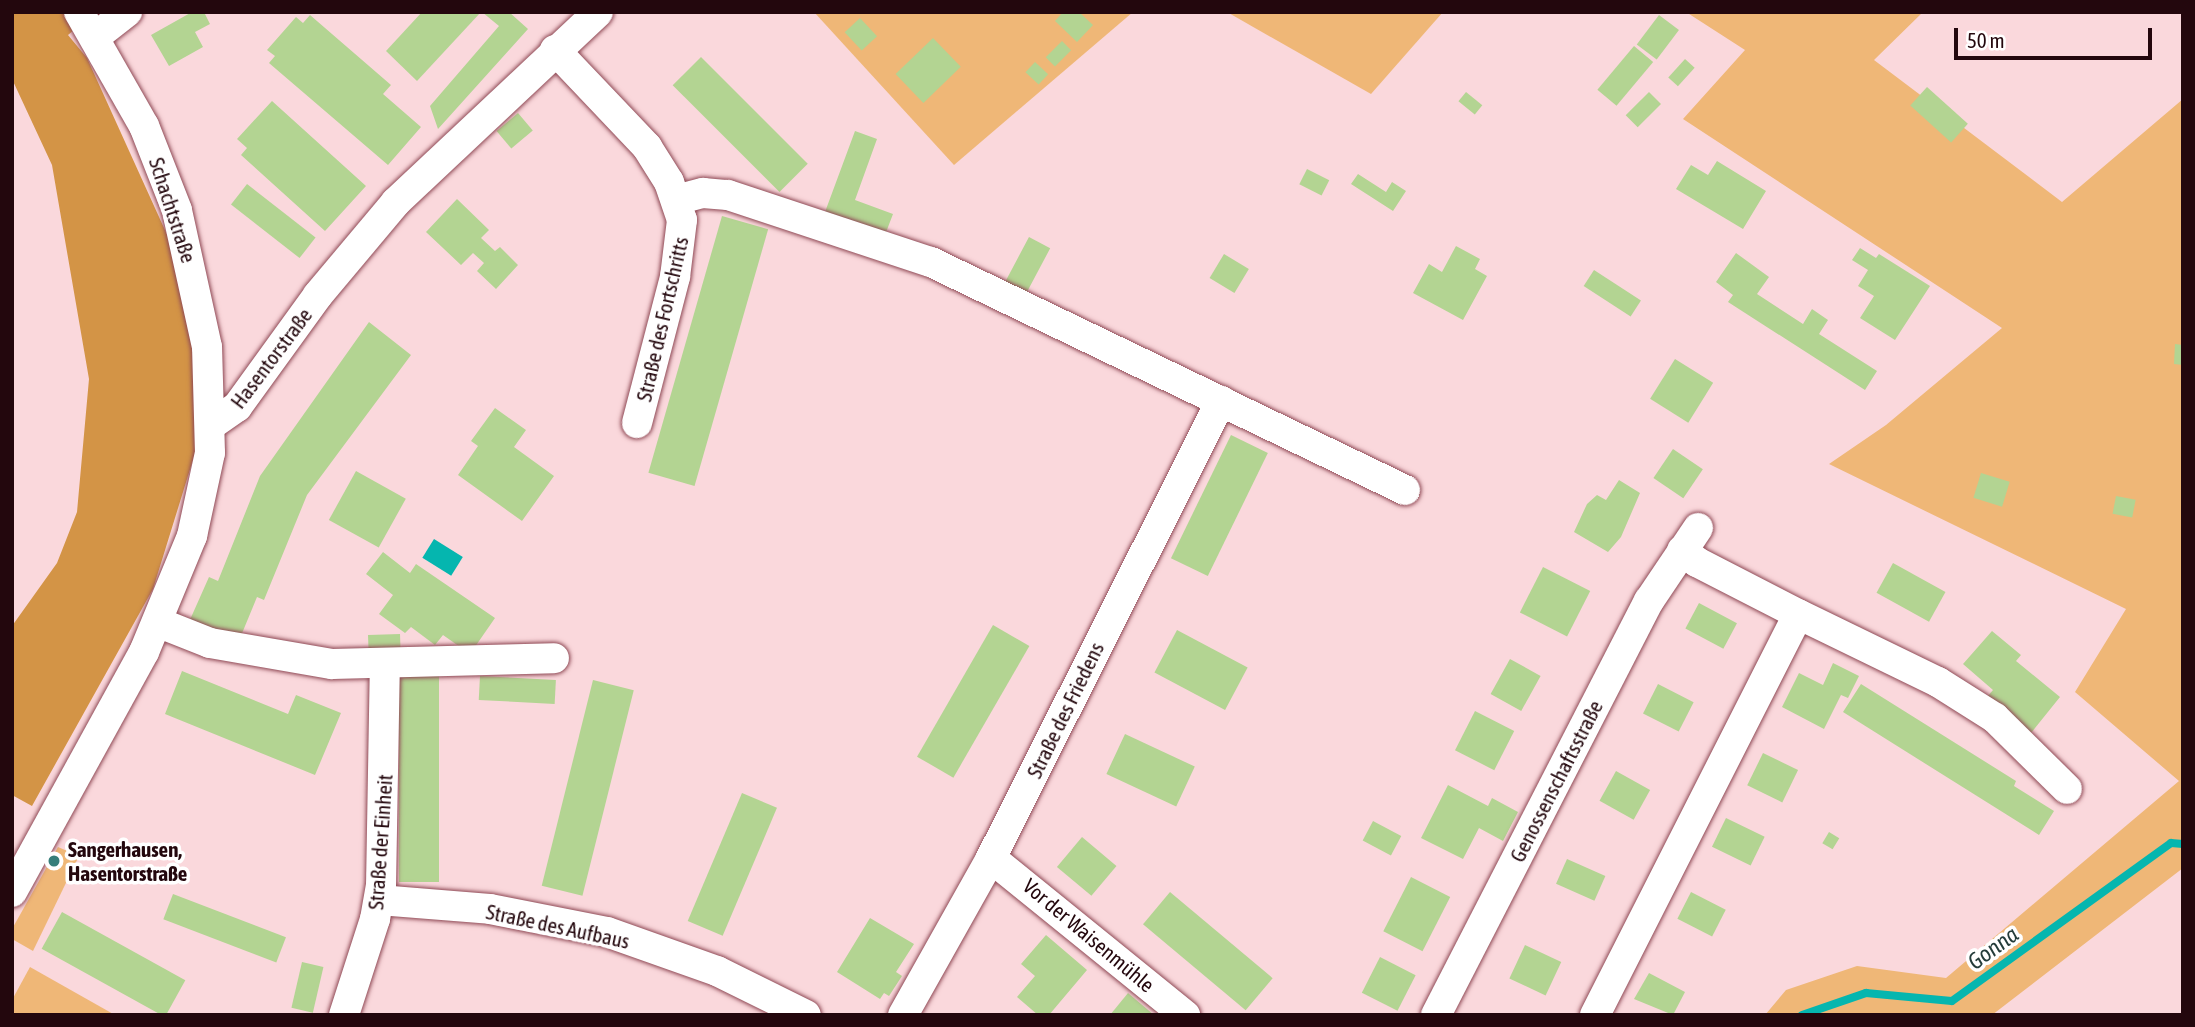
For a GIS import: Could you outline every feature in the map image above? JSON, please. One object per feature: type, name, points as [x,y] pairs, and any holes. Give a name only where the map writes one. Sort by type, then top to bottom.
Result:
[{"type":"street","name":"Schachtstraße","points":[[79,12],[144,126],[177,210],[202,314],[211,425]]},
{"type":"street","points":[[95,37],[127,12]]},
{"type":"street","name":"Hasentorstraße","points":[[12,892],[157,622],[202,502],[211,425],[237,407],[318,295],[396,202],[598,12]]},
{"type":"street","name":"Straße des Fortschritts","points":[[555,50],[647,147],[676,200],[682,247],[637,422]]},
{"type":"street","points":[[676,200],[703,193],[724,194],[930,262],[1405,490]]},
{"type":"street","name":"Straße des Friedens","points":[[903,1015],[991,858],[1221,401]]},
{"type":"street","name":"Genossenschaftsstraße","points":[[1436,1015],[1649,601],[1690,539],[1798,614],[1938,682],[1995,718],[2067,789]]},
{"type":"street","points":[[1595,1015],[1798,614]]},
{"type":"street","points":[[157,622],[210,643],[300,660],[385,664],[554,658]]},
{"type":"street","name":"Straße der Einheit","points":[[344,1015],[379,900],[385,664]]},
{"type":"street","name":"Vor der Waisenmühle","points":[[991,858],[1185,1015]]},
{"type":"street","name":"Straße des Aufbaus","points":[[379,900],[489,909],[607,932],[717,971],[806,1015]]},
{"type":"shaded area","points":[[12,12],[95,12],[68,35],[87,58],[169,239],[193,337],[196,450],[153,589],[32,806],[12,795],[12,626],[57,563],[77,512],[89,379],[52,165],[12,79]]},
{"type":"shaded area","points":[[814,12],[1133,12],[954,165]]},
{"type":"shaded area","points":[[1227,12],[1443,12],[1371,94]]},
{"type":"shaded area","points":[[1686,12],[1923,12],[1874,60],[2062,202],[2183,99],[2183,868],[1992,1015],[1765,1015],[1786,990],[1857,966],[1946,978],[2179,781],[2075,692],[2126,609],[1829,464],[1886,425],[2002,328],[1683,119],[1745,50]]},
{"type":"shaded area","points":[[58,847],[79,856],[33,951],[12,939],[12,929]]},
{"type":"shaded area","points":[[30,967],[115,1015],[12,1015],[12,1000]]},
{"type":"water","points":[[434,539],[463,557],[451,576],[422,558]]},
{"type":"building","points":[[192,12],[204,12],[210,24],[195,32],[203,47],[169,66],[151,35]]},
{"type":"building","points":[[422,12],[481,12],[417,81],[386,51]]},
{"type":"building","points":[[482,12],[509,12],[528,29],[438,129],[430,106],[499,26]]},
{"type":"building","points":[[1063,12],[1079,12],[1093,25],[1077,42],[1055,21]]},
{"type":"building","points":[[310,15],[391,85],[383,94],[421,127],[388,165],[269,63],[275,56],[267,50],[296,17],[303,23]]},
{"type":"building","points":[[1659,15],[1679,30],[1657,60],[1637,45]]},
{"type":"building","points":[[860,18],[877,36],[862,51],[845,32]]},
{"type":"building","points":[[933,38],[961,67],[923,103],[896,74]]},
{"type":"building","points":[[1062,41],[1071,50],[1055,66],[1046,57]]},
{"type":"building","points":[[1634,46],[1653,62],[1617,106],[1597,90]]},
{"type":"building","points":[[701,57],[808,164],[779,192],[673,85]]},
{"type":"building","points":[[1685,59],[1695,68],[1678,86],[1668,78]]},
{"type":"building","points":[[1035,62],[1048,74],[1039,85],[1025,72]]},
{"type":"building","points":[[1927,87],[1968,124],[1951,142],[1910,106]]},
{"type":"building","points":[[1466,92],[1482,105],[1475,115],[1458,101]]},
{"type":"building","points":[[1649,92],[1661,104],[1638,127],[1626,115]]},
{"type":"building","points":[[272,101],[366,186],[325,231],[241,155],[247,148],[237,139]]},
{"type":"building","points":[[518,113],[533,131],[511,149],[497,131]]},
{"type":"building","points":[[855,131],[877,139],[855,200],[893,214],[885,235],[825,212]]},
{"type":"building","points":[[1717,161],[1766,191],[1743,229],[1676,189],[1691,165],[1708,175]]},
{"type":"building","points":[[1307,169],[1329,180],[1322,195],[1299,184]]},
{"type":"building","points":[[1358,174],[1386,192],[1392,182],[1406,191],[1393,211],[1351,184]]},
{"type":"building","points":[[247,184],[316,238],[300,258],[231,204]]},
{"type":"building","points":[[457,199],[489,230],[481,238],[495,251],[500,247],[518,265],[496,289],[477,271],[484,263],[473,253],[461,265],[426,232]]},
{"type":"building","points":[[722,216],[768,229],[695,486],[648,473]]},
{"type":"building","points":[[1029,237],[1050,248],[1026,294],[1005,283]]},
{"type":"building","points":[[1456,246],[1480,259],[1475,269],[1487,276],[1463,320],[1413,293],[1429,264],[1442,272]]},
{"type":"building","points":[[1860,248],[1876,258],[1879,254],[1930,286],[1895,340],[1860,318],[1874,296],[1858,286],[1868,270],[1852,260]]},
{"type":"building","points":[[1736,253],[1769,277],[1757,294],[1803,324],[1812,309],[1828,320],[1819,334],[1877,371],[1865,390],[1728,302],[1733,295],[1716,282]]},
{"type":"building","points":[[1224,254],[1249,269],[1234,293],[1210,278]]},
{"type":"building","points":[[1594,270],[1641,300],[1631,316],[1584,286]]},
{"type":"building","points":[[369,322],[411,355],[307,495],[264,600],[257,597],[238,643],[189,622],[209,577],[218,581],[260,476]]},
{"type":"building","points":[[2175,344],[2183,345],[2183,365],[2174,364]]},
{"type":"building","points":[[1675,359],[1713,383],[1688,423],[1650,399]]},
{"type":"building","points":[[495,408],[526,430],[514,447],[554,476],[522,521],[458,475],[478,446],[471,441]]},
{"type":"building","points":[[1231,435],[1268,453],[1208,576],[1171,558]]},
{"type":"building","points":[[1673,449],[1703,469],[1683,498],[1653,478]]},
{"type":"building","points":[[356,471],[406,499],[379,548],[329,520]]},
{"type":"building","points":[[1981,473],[2010,482],[2002,507],[1973,498]]},
{"type":"building","points":[[1619,480],[1640,493],[1621,537],[1608,552],[1574,532],[1587,504],[1597,495],[1606,500]]},
{"type":"building","points":[[2116,496],[2136,500],[2132,517],[2113,514]]},
{"type":"building","points":[[383,552],[410,573],[416,564],[495,618],[470,654],[443,635],[435,645],[411,627],[405,633],[379,614],[393,595],[366,574]]},
{"type":"building","points":[[1893,563],[1945,592],[1929,622],[1877,593]]},
{"type":"building","points":[[1543,567],[1590,591],[1567,637],[1520,612]]},
{"type":"building","points":[[1699,603],[1737,623],[1723,649],[1685,629]]},
{"type":"building","points":[[993,625],[1029,646],[953,778],[917,757]]},
{"type":"building","points":[[1177,630],[1248,668],[1225,710],[1154,672]]},
{"type":"building","points":[[1992,631],[2021,655],[2016,661],[2060,697],[2031,733],[1987,697],[1993,690],[1963,664]]},
{"type":"building","points":[[400,634],[401,657],[369,658],[368,635]]},
{"type":"building","points":[[1510,659],[1541,676],[1521,711],[1491,694]]},
{"type":"building","points":[[1833,663],[1859,676],[1848,698],[1841,695],[1824,729],[1782,707],[1799,673],[1823,685]]},
{"type":"building","points":[[399,670],[439,670],[439,882],[399,882]]},
{"type":"building","points":[[182,671],[288,714],[296,695],[341,713],[315,775],[165,714]]},
{"type":"building","points":[[480,676],[556,680],[555,704],[479,700]]},
{"type":"building","points":[[593,680],[634,690],[582,896],[542,886]]},
{"type":"building","points":[[1658,684],[1694,702],[1679,732],[1643,713]]},
{"type":"building","points":[[1861,684],[2016,781],[2014,786],[2054,811],[2039,835],[1843,712]]},
{"type":"building","points":[[1475,711],[1514,731],[1494,770],[1455,750]]},
{"type":"building","points":[[1125,734],[1195,767],[1176,806],[1106,774]]},
{"type":"building","points":[[1763,753],[1798,770],[1782,802],[1747,785]]},
{"type":"building","points":[[1616,771],[1650,790],[1634,820],[1600,801]]},
{"type":"building","points":[[1448,785],[1488,806],[1492,798],[1518,812],[1503,841],[1479,828],[1463,859],[1421,838]]},
{"type":"building","points":[[742,793],[777,808],[723,936],[688,921]]},
{"type":"building","points":[[1726,818],[1765,837],[1751,866],[1712,847]]},
{"type":"building","points":[[1373,821],[1401,836],[1391,855],[1363,840]]},
{"type":"building","points":[[1829,832],[1839,838],[1833,849],[1822,843]]},
{"type":"building","points":[[1082,837],[1116,866],[1091,896],[1057,867]]},
{"type":"building","points":[[1567,859],[1605,876],[1594,901],[1556,884]]},
{"type":"building","points":[[1411,877],[1450,897],[1423,951],[1383,931]]},
{"type":"building","points":[[1170,892],[1273,978],[1246,1010],[1143,924]]},
{"type":"building","points":[[1691,892],[1726,910],[1712,936],[1677,919]]},
{"type":"building","points":[[173,894],[286,937],[276,963],[163,919]]},
{"type":"building","points":[[62,912],[185,980],[166,1015],[161,1015],[42,949]]},
{"type":"building","points":[[870,918],[914,944],[896,972],[902,976],[889,996],[884,993],[880,999],[837,972]]},
{"type":"building","points":[[1046,935],[1087,970],[1049,1015],[1038,1015],[1017,997],[1035,976],[1021,964]]},
{"type":"building","points":[[1525,945],[1561,962],[1546,995],[1509,979]]},
{"type":"building","points":[[1380,957],[1416,975],[1397,1011],[1362,993]]},
{"type":"building","points":[[302,962],[323,967],[313,1013],[291,1008]]},
{"type":"building","points":[[1649,973],[1685,992],[1673,1015],[1634,999]]},
{"type":"building","points":[[1128,993],[1154,1015],[1110,1015]]},
{"type":"waterway","name":"Gonna","points":[[1802,1015],[1866,993],[1952,1001],[2171,843],[2183,844]]},
{"type":"place","name":"Sangerhausen, Hasentorstraße","points":[[54,861]]}]
